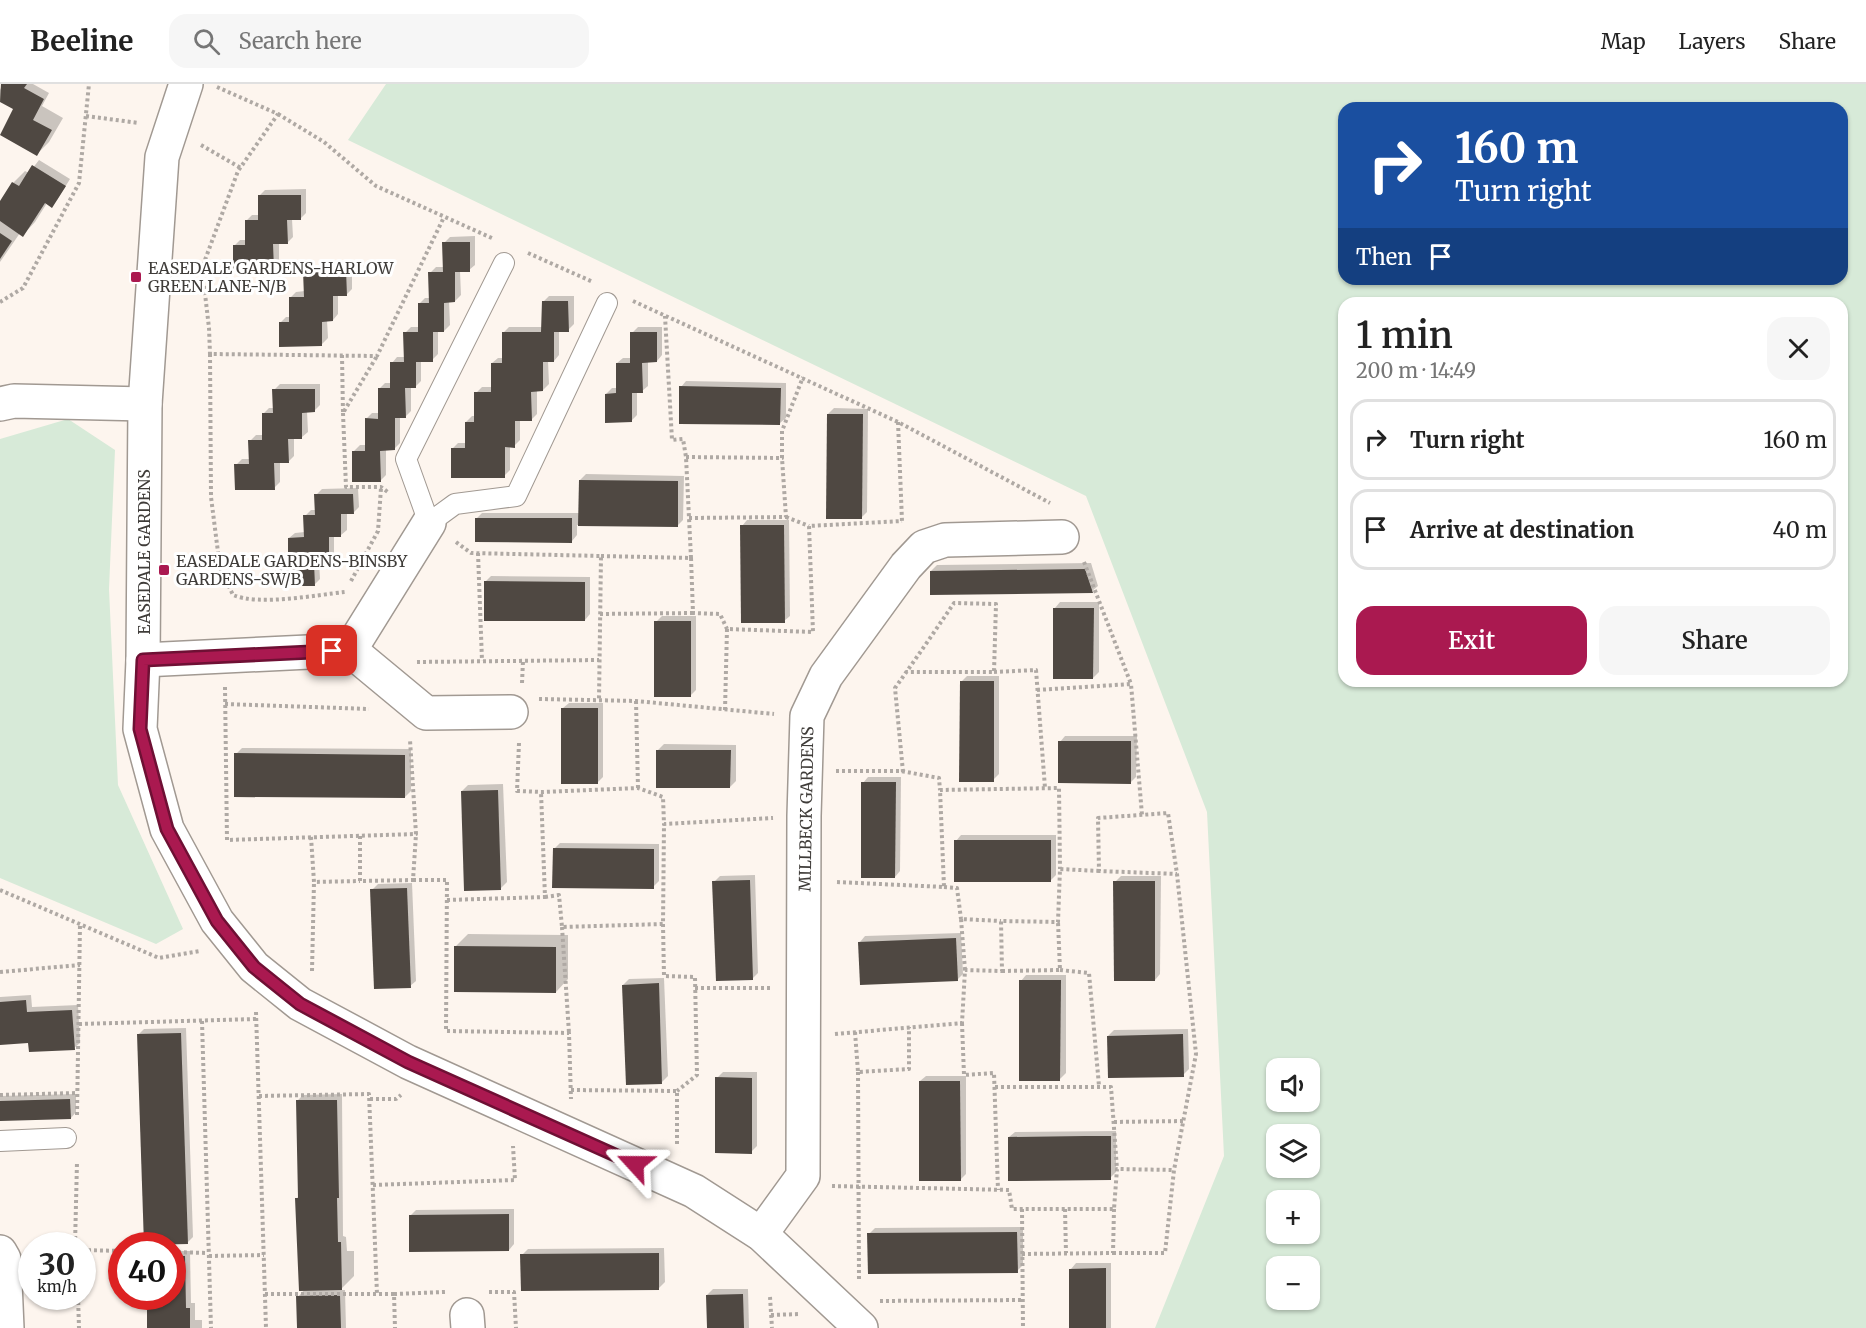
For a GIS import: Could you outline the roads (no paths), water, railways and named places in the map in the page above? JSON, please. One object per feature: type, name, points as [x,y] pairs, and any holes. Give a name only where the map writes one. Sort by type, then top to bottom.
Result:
[{"type":"street","name":"EASEDALE GARDENS","points":[[186,84],[162,157],[145,404],[143,660],[140,729],[167,829],[217,921],[245,956],[300,1004],[408,1062],[694,1191],[761,1234],[851,1310]]},
{"type":"street","points":[[0,404],[14,401],[145,404]]},
{"type":"street","name":"MILLBECK GARDENS","points":[[761,1234],[803,1176],[804,771],[807,716],[826,676],[906,566],[924,547],[945,540],[1060,522]]},
{"type":"street","points":[[358,657],[429,523]]},
{"type":"street","points":[[143,660],[225,656],[358,657],[426,713],[515,713]]},
{"type":"street","points":[[0,1252],[4,1259],[7,1328]]},
{"type":"lane","points":[[509,255],[406,459],[429,523],[455,504],[516,496],[611,297]]},
{"type":"lane","points":[[0,1141],[66,1138]]},
{"type":"place","name":"EASEDALE GARDENS-HARLOW GREEN LANE-N/B","points":[[136,277]]},
{"type":"place","name":"EASEDALE GARDENS-BINSBY GARDENS-SW/B","points":[[164,570]]}]
